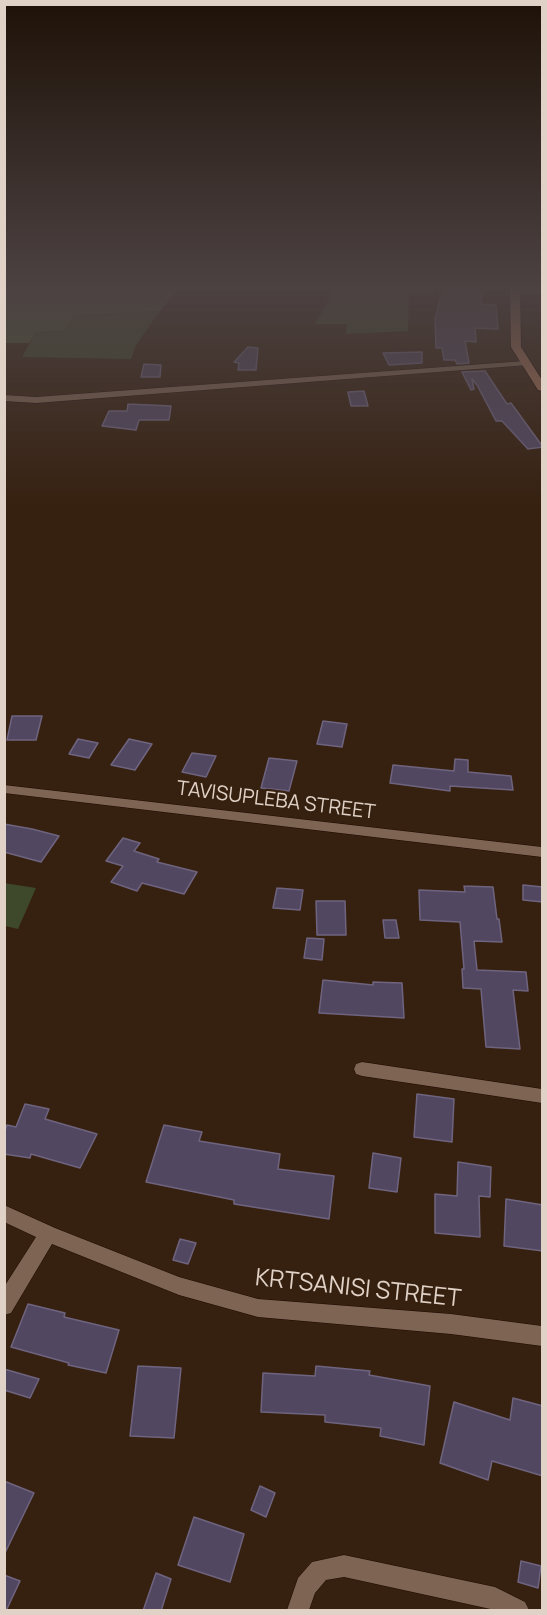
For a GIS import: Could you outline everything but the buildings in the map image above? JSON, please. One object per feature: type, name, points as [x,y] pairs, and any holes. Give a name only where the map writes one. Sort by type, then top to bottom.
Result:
[{"type":"main road","points":[[525,363],[543,388]]},
{"type":"street","points":[[4,398],[36,400],[525,363]]},
{"type":"street","name":"TAVISUPLEBA STREET","points":[[4,789],[543,852]]},
{"type":"street","points":[[362,1070],[543,1096]]},
{"type":"street","name":"KRTSANISI STREET","points":[[4,1213],[48,1234],[179,1286],[258,1308],[451,1324],[543,1336]]},
{"type":"street","points":[[4,1306],[48,1234]]},
{"type":"street","points":[[298,1611],[306,1586],[320,1570],[344,1566],[495,1598],[516,1611]]},
{"type":"green space","points":[[4,883],[36,888],[18,929],[5,926]]}]
